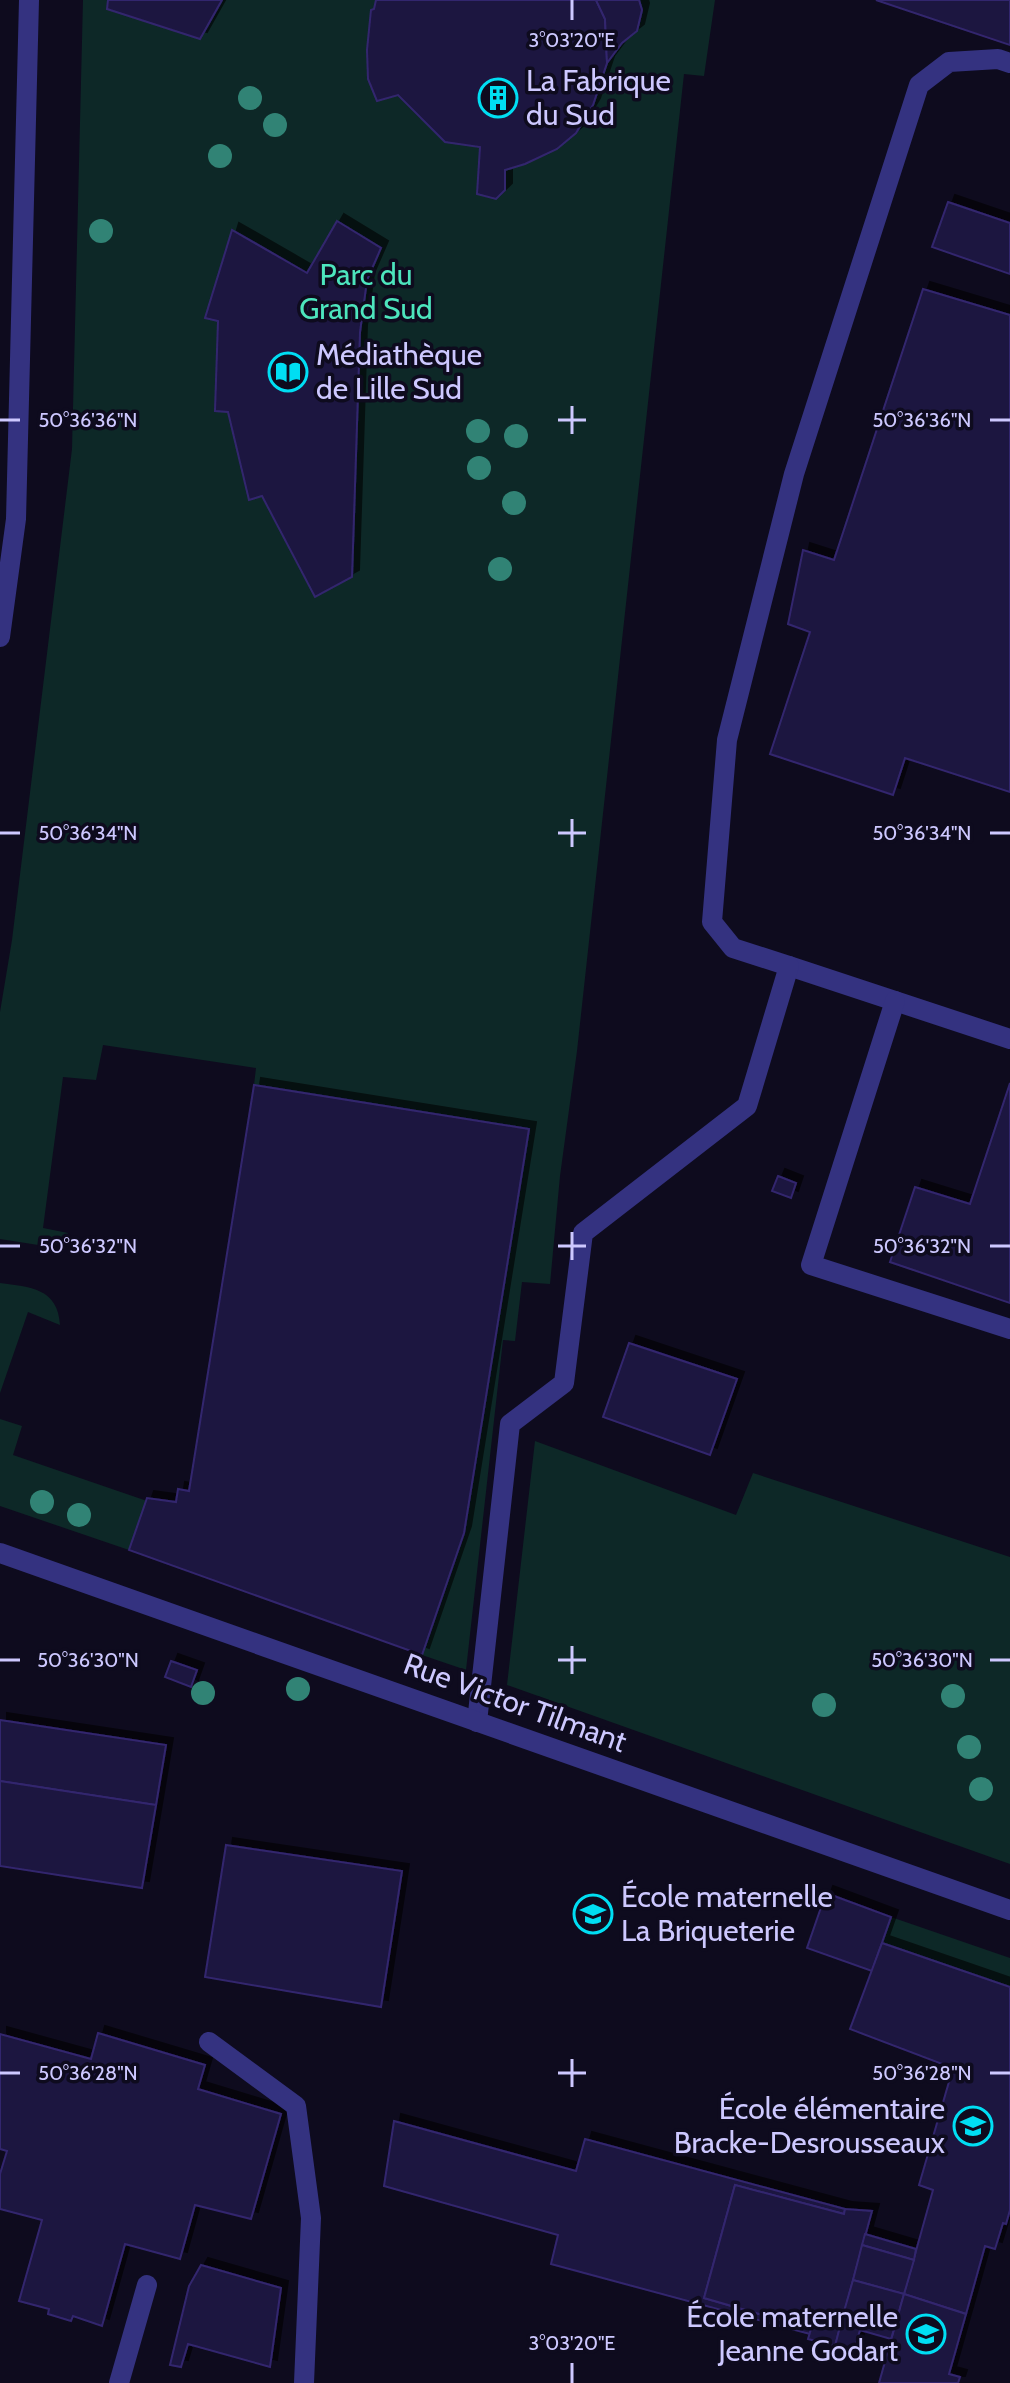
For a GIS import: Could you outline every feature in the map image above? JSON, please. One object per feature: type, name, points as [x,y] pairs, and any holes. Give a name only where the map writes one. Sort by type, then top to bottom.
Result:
[{"type":"street","points":[[0,637],[16,519],[29,0]]},
{"type":"street","points":[[1010,63],[998,59],[949,62],[919,85],[794,474],[730,726],[712,922],[733,948],[1010,1039]]},
{"type":"street","points":[[0,258],[22,263]]},
{"type":"street","points":[[477,1722],[510,1424],[564,1383],[583,1233],[747,1106],[789,966]]},
{"type":"street","points":[[895,1001],[811,1265],[1010,1329]]},
{"type":"street","name":"Rue Victor Tilmant","points":[[0,1553],[1010,1910]]},
{"type":"street","points":[[209,2042],[296,2106],[311,2218],[304,2383]]},
{"type":"street","points":[[119,2383],[147,2285]]},
{"type":"green space","name":"Parc du Grand Sud","points":[[83,0],[715,0],[704,76],[684,74],[550,1284],[522,1282],[515,1341],[503,1340],[466,1670],[422,1655],[464,1533],[528,1129],[254,1085],[256,1068],[103,1045],[96,1080],[63,1077],[43,1228],[68,1233],[64,1242],[51,1247],[0,1239],[0,1012],[12,940],[72,449]]},
{"type":"green space","points":[[0,1283],[32,1288],[48,1297],[54,1303],[60,1325],[28,1312],[0,1393]]},
{"type":"green space","points":[[0,1419],[22,1426],[13,1455],[147,1501],[129,1550],[0,1506]]},
{"type":"green space","points":[[535,1441],[736,1515],[753,1473],[1010,1557],[1010,1864],[507,1685]]},
{"type":"green space","points":[[891,1917],[1010,1958],[1010,1987],[882,1943]]},
{"type":"building","points":[[108,0],[222,0],[200,39],[107,9]]},
{"type":"building","name":"La Fabrique du Sud","points":[[376,0],[596,0],[605,19],[607,63],[593,105],[576,133],[557,149],[505,170],[505,190],[496,199],[477,194],[480,147],[445,142],[398,95],[377,101],[368,79],[367,50],[371,10]]},
{"type":"building","points":[[596,0],[639,0],[642,10],[637,31],[622,43],[607,63],[605,19]]},
{"type":"building","points":[[876,0],[1010,0],[1010,45]]},
{"type":"building","points":[[948,202],[1010,223],[1010,274],[932,247]]},
{"type":"building","name":"Médiathèque de Lille Sud","points":[[337,221],[381,248],[367,280],[360,332],[352,577],[315,597],[262,496],[249,500],[228,412],[215,411],[218,321],[205,318],[232,230],[307,273]]},
{"type":"building","points":[[923,289],[1010,315],[1010,792],[905,758],[893,795],[770,754],[810,632],[788,624],[803,550],[834,560]]},
{"type":"building","points":[[1010,1083],[1010,1303],[890,1262],[915,1187],[970,1204]]},
{"type":"building","points":[[254,1085],[529,1129],[464,1533],[422,1655],[129,1550],[147,1498],[176,1502],[178,1489],[189,1491]]},
{"type":"building","points":[[778,1176],[796,1183],[791,1198],[772,1191]]},
{"type":"building","points":[[629,1343],[737,1379],[710,1455],[603,1417]]},
{"type":"building","points":[[171,1661],[197,1670],[191,1687],[165,1677]]},
{"type":"building","points":[[0,1720],[166,1745],[156,1805],[0,1781]]},
{"type":"building","points":[[0,1781],[156,1805],[142,1888],[0,1866]]},
{"type":"building","points":[[226,1845],[402,1871],[381,2007],[205,1977]]},
{"type":"building","points":[[826,1893],[891,1917],[872,1971],[807,1948]]},
{"type":"building","name":"École élémentaire Bracke-Desrousseaux","points":[[882,1943],[1010,1987],[1010,2210],[995,2249],[985,2246],[966,2314],[904,2294],[933,2190],[919,2185],[953,2068],[850,2029]]},
{"type":"building","points":[[98,2033],[205,2065],[198,2089],[281,2114],[251,2219],[195,2205],[180,2259],[125,2244],[102,2326],[73,2316],[71,2321],[48,2314],[49,2309],[19,2301],[42,2220],[0,2209],[0,2174],[7,2151],[0,2149],[0,2034],[91,2059]]},
{"type":"building","points":[[394,2121],[576,2171],[585,2139],[845,2209],[844,2214],[735,2185],[704,2298],[811,2329],[810,2334],[551,2264],[558,2235],[384,2186]]},
{"type":"building","points":[[735,2185],[844,2214],[845,2209],[872,2211],[835,2346],[808,2339],[811,2329],[704,2298]]},
{"type":"building","points":[[865,2234],[916,2249],[914,2260],[862,2245]]},
{"type":"building","points":[[862,2245],[914,2260],[904,2294],[853,2280]]},
{"type":"building","points":[[201,2265],[281,2288],[270,2367],[188,2344],[181,2367],[170,2365],[189,2286]]},
{"type":"building","points":[[853,2280],[904,2294],[894,2329],[843,2315]]},
{"type":"building","name":"École maternelle Jeanne Godart","points":[[904,2294],[966,2314],[949,2374],[960,2377],[958,2383],[879,2383]]},
{"type":"building","points":[[843,2315],[894,2329],[891,2339],[860,2330],[854,2351],[835,2346]]},
{"type":"place","name":"La Fabrique du Sud","points":[[498,98]]},
{"type":"place","name":"Médiathèque de Lille Sud","points":[[288,372]]},
{"type":"place","name":"École maternelle La Briqueterie","points":[[593,1914]]},
{"type":"place","name":"École élémentaire Bracke-Desrousseaux","points":[[973,2126]]},
{"type":"place","name":"École maternelle Jeanne Godart","points":[[926,2334]]}]
